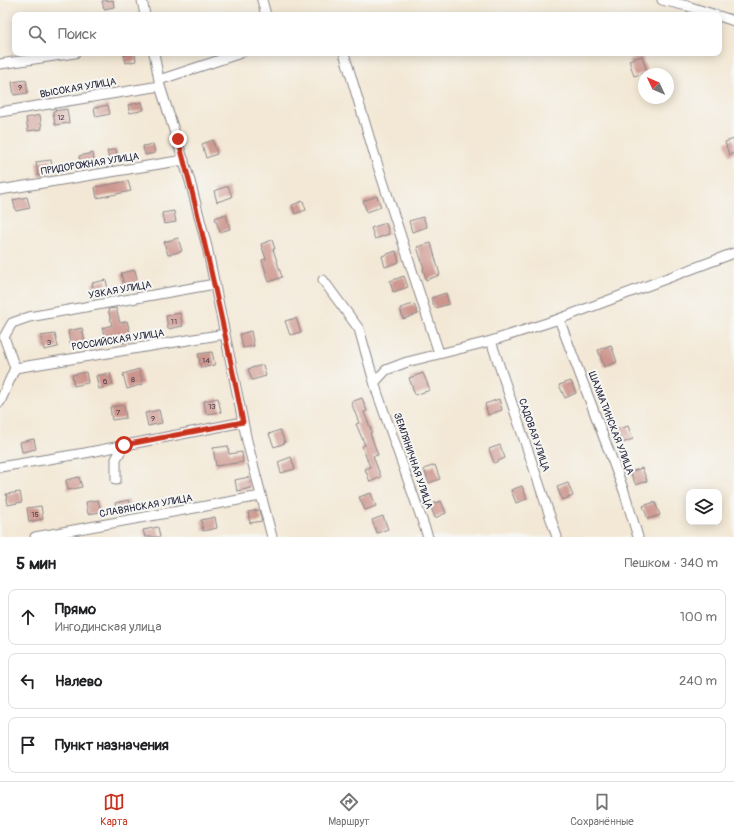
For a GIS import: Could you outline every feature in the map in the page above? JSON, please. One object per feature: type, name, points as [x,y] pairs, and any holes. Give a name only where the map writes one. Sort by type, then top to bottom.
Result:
[{"type":"street","points":[[142,0],[144,12]]},
{"type":"street","points":[[262,0],[265,12]]},
{"type":"street","points":[[662,0],[706,12]]},
{"type":"street","points":[[722,17],[734,21]]},
{"type":"street","points":[[0,64],[55,56]]},
{"type":"street","points":[[155,56],[160,83],[190,181],[215,284],[243,422],[272,537]]},
{"type":"street","name":"ВЫСОКАЯ УЛИЦА","points":[[0,112],[160,83],[233,56]]},
{"type":"street","points":[[345,56],[377,163],[439,353]]},
{"type":"street","name":"ПРИДОРОЖНАЯ УЛИЦА","points":[[0,190],[184,160]]},
{"type":"street","points":[[375,382],[386,370],[407,362],[491,341],[559,319],[734,253]]},
{"type":"street","name":"ЗЕМЛЯНИЧНАЯ УЛИЦА","points":[[323,280],[359,329],[377,392],[428,537]]},
{"type":"street","name":"УЗКАЯ УЛИЦА","points":[[15,368],[4,337],[12,323],[29,317],[215,284]]},
{"type":"street","name":"ШАХМАТИНСКАЯ УЛИЦА","points":[[559,319],[624,491],[638,537]]},
{"type":"street","name":"РОССИЙСКАЯ УЛИЦА","points":[[15,368],[225,334]]},
{"type":"street","name":"САДОВАЯ УЛИЦА","points":[[491,341],[557,537]]},
{"type":"street","points":[[0,402],[15,368]]},
{"type":"street","points":[[0,467],[243,422]]},
{"type":"street","points":[[116,480],[116,459],[124,445]]},
{"type":"street","name":"СЛАВЯНСКАЯ УЛИЦА","points":[[35,537],[261,496]]},
{"type":"building","points":[[113,0],[114,7],[104,9],[102,1]]},
{"type":"building","points":[[124,56],[135,56],[136,61],[126,63]]},
{"type":"building","points":[[642,56],[646,68],[638,68],[638,75],[634,76],[629,60]]},
{"type":"building","points":[[26,80],[28,93],[14,95],[12,82]]},
{"type":"building","points":[[142,102],[144,110],[130,113],[128,105]]},
{"type":"building","points":[[108,105],[110,114],[96,117],[94,108]]},
{"type":"building","points":[[67,109],[69,123],[55,125],[53,111]]},
{"type":"building","points":[[40,115],[42,129],[28,131],[26,118]]},
{"type":"building","points":[[734,139],[734,153],[729,155],[725,142]]},
{"type":"building","points":[[213,140],[217,154],[206,158],[202,144]]},
{"type":"building","points":[[153,144],[155,153],[145,155],[143,146]]},
{"type":"building","points":[[116,149],[119,162],[110,164],[107,151]]},
{"type":"building","points":[[93,153],[95,166],[81,169],[79,156]]},
{"type":"building","points":[[51,160],[53,173],[38,176],[36,162]]},
{"type":"building","points":[[128,181],[131,191],[97,198],[95,187]]},
{"type":"building","points":[[228,186],[232,197],[217,202],[214,191]]},
{"type":"building","points":[[377,196],[381,207],[367,212],[363,201]]},
{"type":"building","points":[[27,197],[30,208],[16,211],[13,200]]},
{"type":"building","points":[[303,201],[306,210],[295,214],[292,205]]},
{"type":"building","points":[[174,211],[176,222],[164,224],[162,213]]},
{"type":"building","points":[[226,214],[230,229],[220,232],[215,218]]},
{"type":"building","points":[[423,217],[427,227],[412,232],[409,221]]},
{"type":"building","points":[[386,223],[389,234],[375,239],[371,228]]},
{"type":"building","points":[[178,238],[182,251],[168,255],[164,242]]},
{"type":"building","points":[[272,240],[275,249],[273,249],[282,277],[269,282],[262,260],[266,259],[261,244]]},
{"type":"building","points":[[431,243],[440,275],[426,280],[424,268],[417,247]]},
{"type":"building","points":[[396,251],[399,262],[385,267],[382,256]]},
{"type":"building","points":[[135,270],[138,283],[124,286],[121,273]]},
{"type":"building","points":[[404,276],[408,287],[393,292],[390,281]]},
{"type":"building","points":[[106,280],[108,290],[94,293],[92,283]]},
{"type":"building","points":[[446,293],[449,304],[435,308],[431,298]]},
{"type":"building","points":[[414,304],[418,314],[403,319],[400,308]]},
{"type":"building","points":[[116,308],[120,323],[127,321],[132,340],[122,343],[120,337],[106,341],[102,328],[112,325],[108,309]]},
{"type":"building","points":[[180,313],[183,326],[168,329],[166,316]]},
{"type":"building","points":[[296,318],[301,332],[290,335],[285,321]]},
{"type":"building","points":[[82,328],[85,342],[70,344],[68,331]]},
{"type":"building","points":[[251,331],[254,346],[243,348],[240,334]]},
{"type":"building","points":[[55,334],[58,347],[44,350],[41,336]]},
{"type":"building","points":[[611,345],[617,362],[604,367],[598,350]]},
{"type":"building","points":[[212,352],[215,365],[201,368],[198,354]]},
{"type":"building","points":[[263,365],[266,376],[252,380],[248,369]]},
{"type":"building","points":[[139,369],[143,384],[127,389],[123,374]]},
{"type":"building","points":[[86,372],[88,383],[74,386],[72,375]]},
{"type":"building","points":[[110,373],[113,385],[99,389],[96,376]]},
{"type":"building","points":[[423,373],[430,390],[415,395],[409,378]]},
{"type":"building","points":[[571,381],[576,393],[565,398],[559,385]]},
{"type":"building","points":[[218,398],[221,412],[206,414],[204,401]]},
{"type":"building","points":[[362,398],[367,411],[364,412],[372,432],[370,433],[378,455],[373,456],[381,477],[370,482],[365,469],[370,467],[362,446],[365,445],[356,424],[359,423],[351,402]]},
{"type":"building","points":[[499,399],[502,410],[488,415],[485,404]]},
{"type":"building","points":[[124,405],[126,418],[112,420],[110,407]]},
{"type":"building","points":[[159,410],[162,423],[148,426],[145,413]]},
{"type":"building","points":[[628,426],[633,439],[622,443],[616,430]]},
{"type":"building","points":[[280,430],[285,443],[274,447],[269,434]]},
{"type":"building","points":[[34,439],[36,449],[22,452],[20,442]]},
{"type":"building","points":[[500,445],[505,458],[494,463],[489,449]]},
{"type":"building","points":[[228,446],[229,454],[242,452],[243,462],[216,466],[213,448]]},
{"type":"building","points":[[291,457],[295,469],[281,473],[278,462]]},
{"type":"building","points":[[435,465],[440,479],[429,483],[424,469]]},
{"type":"building","points":[[642,468],[647,481],[636,485],[630,472]]},
{"type":"building","points":[[79,477],[82,487],[68,490],[66,480]]},
{"type":"building","points":[[249,477],[251,488],[237,491],[235,480]]},
{"type":"building","points":[[568,483],[573,496],[562,500],[557,487]]},
{"type":"building","points":[[522,486],[527,499],[516,503],[511,490]]},
{"type":"building","points":[[20,492],[22,502],[8,505],[6,494]]},
{"type":"building","points":[[371,493],[376,506],[365,510],[359,497]]},
{"type":"building","points":[[98,500],[101,512],[88,514],[86,502]]},
{"type":"building","points":[[129,500],[131,510],[117,513],[115,503]]},
{"type":"building","points":[[441,501],[446,513],[435,518],[430,505]]},
{"type":"building","points":[[655,502],[660,515],[648,519],[643,506]]},
{"type":"building","points":[[41,506],[43,519],[29,522],[27,508]]},
{"type":"building","points":[[259,510],[262,521],[250,523],[248,512]]},
{"type":"building","points":[[383,516],[388,529],[377,533],[372,520]]},
{"type":"building","points":[[215,517],[217,528],[203,531],[201,520]]},
{"type":"building","points":[[158,527],[160,537],[145,537],[143,530]]},
{"type":"route","points":[[124,445],[243,422],[215,284],[190,181],[178,139]]}]
